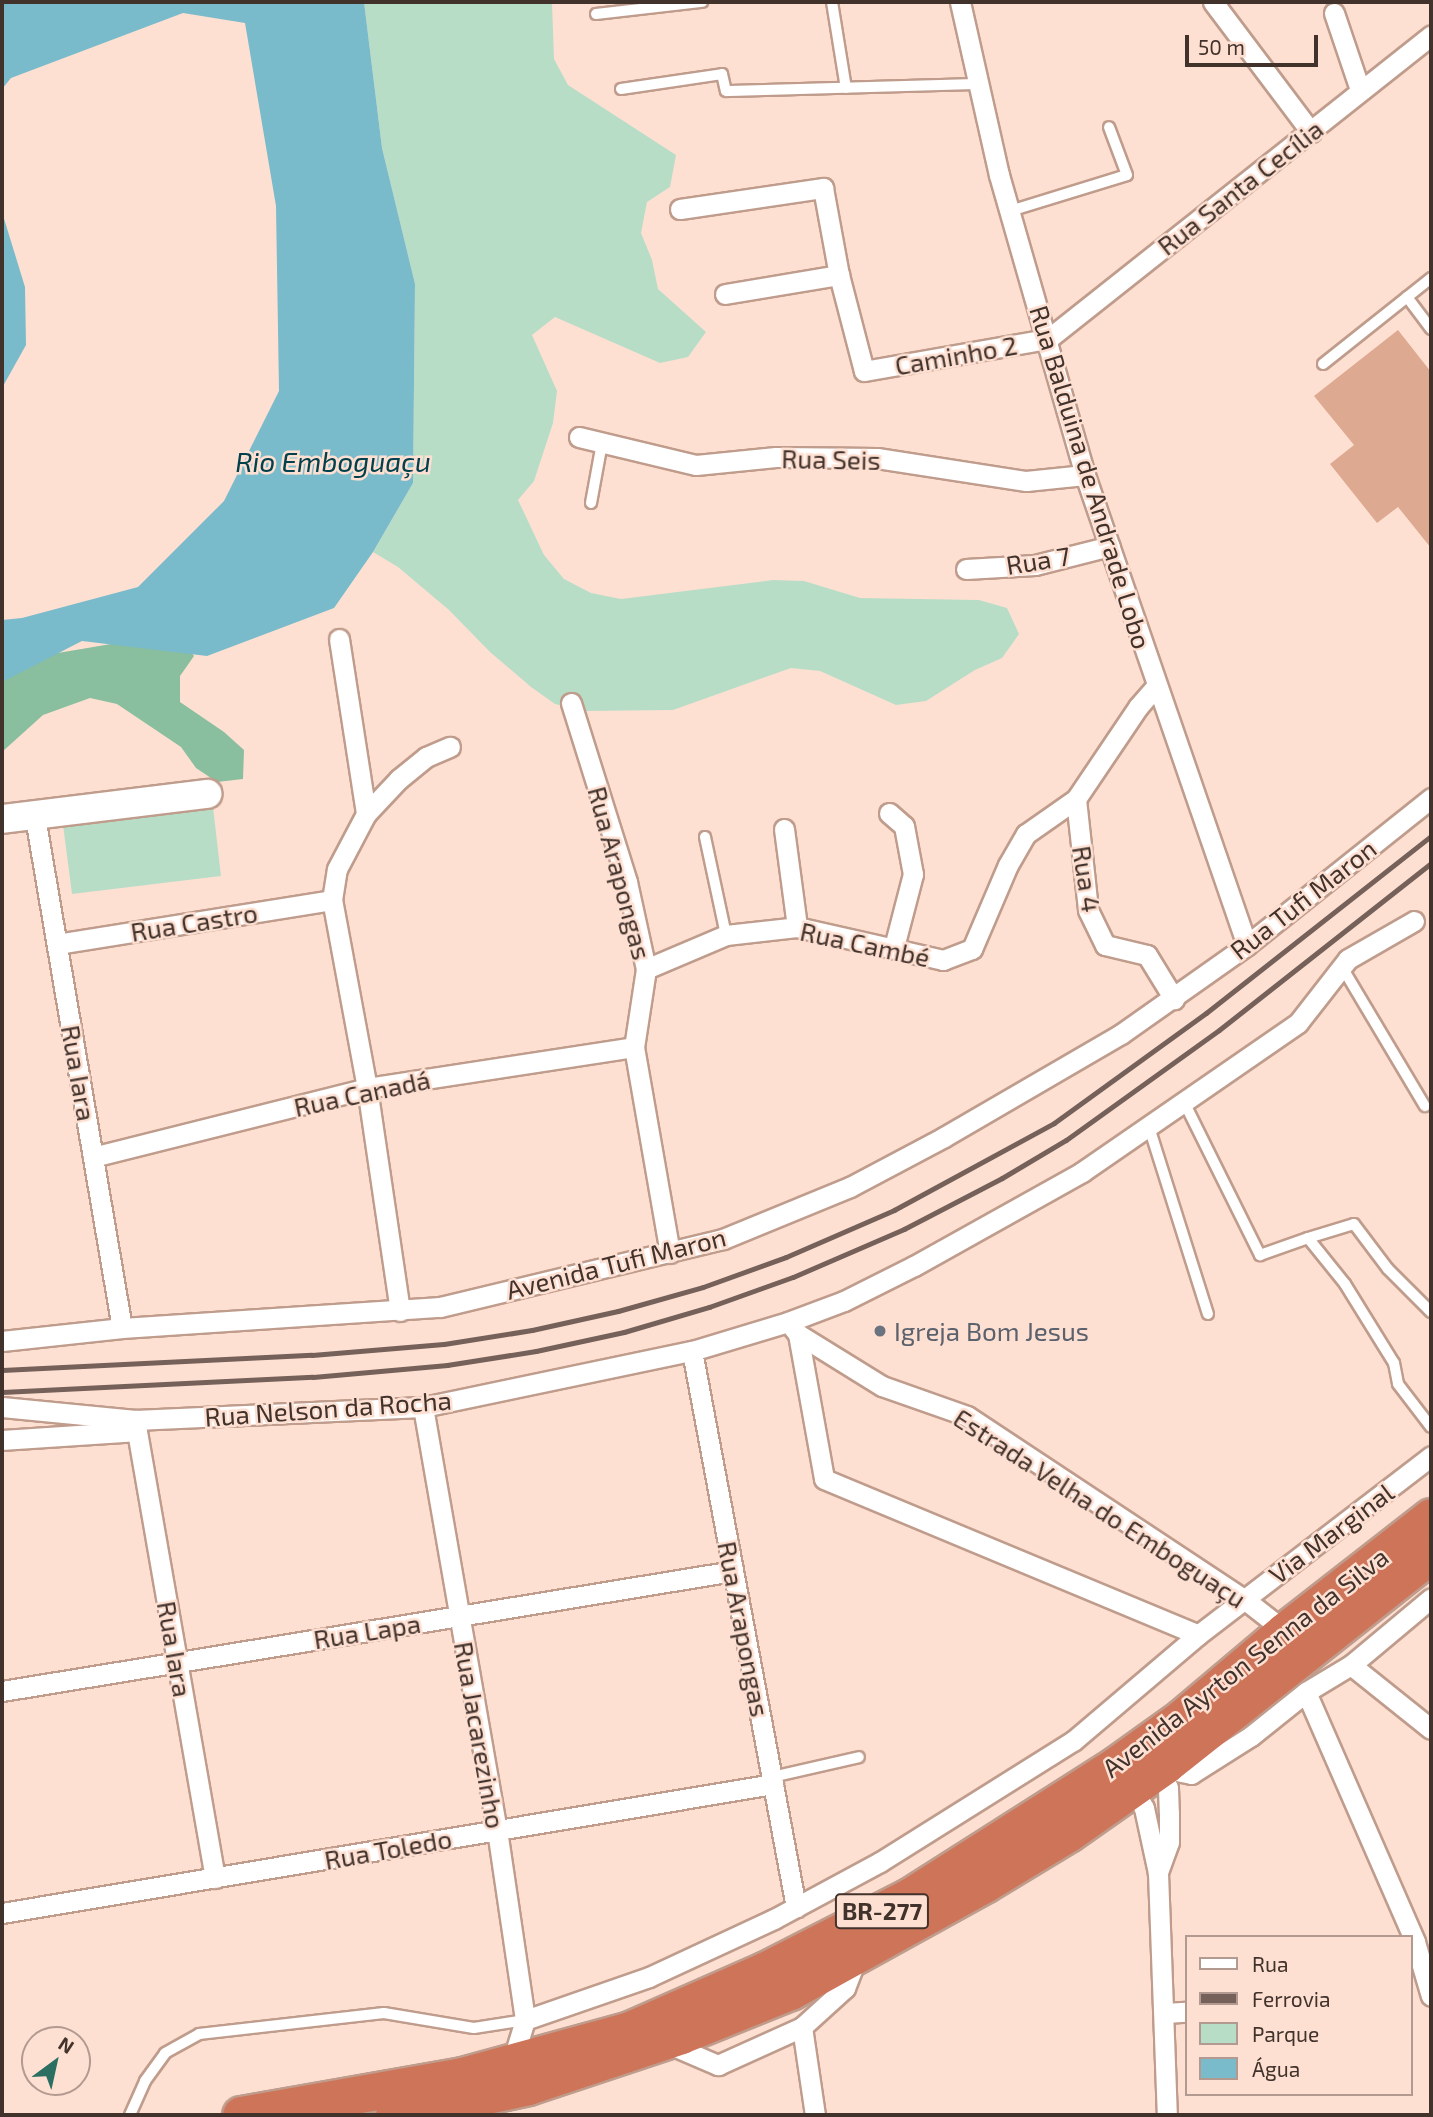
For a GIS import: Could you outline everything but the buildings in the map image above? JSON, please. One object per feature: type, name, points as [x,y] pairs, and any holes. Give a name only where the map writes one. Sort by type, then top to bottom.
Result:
[{"type":"highway","name":"Avenida Ayrton Senna da Silva","points":[[394,2115],[528,2086],[663,2041],[790,1991],[984,1884],[1068,1833],[1139,1766],[1181,1718],[1431,1517]]},
{"type":"highway","name":"Avenida Ayrton Senna da Silva","points":[[241,2115],[462,2076],[630,2030],[766,1970],[911,1896],[1139,1766],[1431,1553]]},
{"type":"street","name":"Rua Balduina de Andrade Lobo","points":[[960,2],[1010,211],[1085,475],[1247,945]]},
{"type":"street","points":[[1213,2],[1311,132]]},
{"type":"street","points":[[1334,13],[1360,90]]},
{"type":"street","name":"Rua Santa Cecília","points":[[1048,339],[1431,35]]},
{"type":"street","points":[[680,209],[823,188],[839,275],[725,295]]},
{"type":"street","name":"Caminho 2","points":[[839,275],[864,371],[1048,339]]},
{"type":"street","name":"Rua Seis","points":[[579,437],[696,465],[776,457],[877,458],[1026,481],[1085,475]]},
{"type":"street","name":"Rua 7","points":[[966,569],[1035,565],[1110,545]]},
{"type":"street","points":[[339,639],[366,814]]},
{"type":"street","name":"Rua Cambé","points":[[646,969],[726,935],[797,927],[943,960],[972,949],[1008,865],[1026,834],[1076,799],[1156,685]]},
{"type":"street","name":"Rua Arapongas","points":[[571,703],[627,882],[646,969],[634,1047],[670,1253]]},
{"type":"street","points":[[400,1311],[368,1088],[332,900],[337,869],[366,814],[399,779],[426,757],[450,747]]},
{"type":"street","points":[[2,820],[207,794]]},
{"type":"street","name":"Rua Tufi Maron","points":[[1174,999],[1247,945],[1431,798]]},
{"type":"street","name":"Rua 4","points":[[1076,799],[1088,910],[1105,945],[1147,955],[1174,999]]},
{"type":"street","points":[[889,813],[904,827],[913,874],[894,947]]},
{"type":"street","name":"Rua Iara","points":[[36,817],[122,1328]]},
{"type":"street","points":[[784,829],[797,927]]},
{"type":"street","name":"Rua Castro","points":[[57,944],[332,900]]},
{"type":"street","name":"Rua Nelson da Rocha","points":[[2,1407],[136,1426],[424,1407],[793,1328],[914,1266],[1082,1172],[1185,1104],[1298,1023],[1348,959],[1414,921]]},
{"type":"street","name":"Avenida Tufi Maron","points":[[2,1341],[122,1328],[440,1307],[723,1239],[850,1187],[944,1137],[1121,1034],[1174,999]]},
{"type":"street","name":"Rua Canadá","points":[[93,1157],[368,1088],[634,1047]]},
{"type":"street","points":[[793,1328],[824,1479],[1198,1635]]},
{"type":"street","name":"Estrada Velha do Emboguaçu","points":[[793,1328],[882,1386],[967,1416],[1244,1599],[1285,1632]]},
{"type":"street","name":"Rua Arapongas","points":[[692,1351],[796,1907]]},
{"type":"street","name":"Rua Jacarezinho","points":[[424,1407],[497,1830],[525,2020],[512,2062]]},
{"type":"street","points":[[2,1440],[136,1426]]},
{"type":"street","name":"Rua Iara","points":[[136,1426],[215,1878]]},
{"type":"street","name":"Via Marginal","points":[[525,2020],[649,1977],[796,1907],[880,1862],[1073,1741],[1198,1635],[1431,1456]]},
{"type":"street","name":"Rua Lapa","points":[[2,1691],[733,1571]]},
{"type":"street","points":[[1139,1766],[1191,1774],[1251,1736],[1306,1692],[1351,1665],[1431,1598]]},
{"type":"street","points":[[1351,1665],[1431,1729]]},
{"type":"street","points":[[1306,1692],[1419,1941],[1431,1996]]},
{"type":"street","points":[[1139,1766],[1144,1808],[1158,1873],[1167,2115]]},
{"type":"street","points":[[1139,1766],[1168,1788],[1169,1842],[1158,1873]]},
{"type":"street","name":"Rua Toledo","points":[[2,1913],[497,1830],[773,1780]]},
{"type":"street","points":[[663,2041],[718,2065],[802,2027],[845,1988],[858,1953]]},
{"type":"street","points":[[1164,2013],[1184,2012]]},
{"type":"street","points":[[802,2027],[815,2115]]},
{"type":"lane","points":[[596,14],[702,2]]},
{"type":"lane","points":[[832,2],[846,88]]},
{"type":"lane","points":[[621,89],[722,74],[726,91],[979,84]]},
{"type":"lane","points":[[1010,211],[1127,176],[1109,127]]},
{"type":"lane","points":[[1323,364],[1431,278]]},
{"type":"lane","points":[[1407,297],[1431,329]]},
{"type":"lane","points":[[591,503],[602,443]]},
{"type":"lane","points":[[705,836],[726,935]]},
{"type":"lane","points":[[1341,967],[1424,1105]]},
{"type":"lane","points":[[1185,1104],[1259,1255],[1354,1224],[1388,1269],[1431,1312]]},
{"type":"lane","points":[[1149,1127],[1208,1314]]},
{"type":"lane","points":[[1308,1238],[1345,1284],[1394,1363],[1398,1384],[1431,1427]]},
{"type":"lane","points":[[773,1780],[859,1757]]},
{"type":"lane","points":[[130,2115],[145,2081],[165,2053],[199,2034],[384,2013],[474,2028],[525,2020]]},
{"type":"green space","points":[[364,2],[552,2],[554,59],[568,85],[676,155],[670,187],[647,202],[641,233],[652,260],[658,289],[706,332],[688,357],[660,363],[555,317],[532,335],[557,391],[553,423],[534,481],[518,500],[544,555],[564,579],[591,593],[621,599],[773,580],[804,581],[860,598],[979,600],[1007,608],[1019,634],[1002,658],[975,670],[926,701],[896,705],[820,671],[791,668],[673,710],[584,711],[555,704],[531,687],[490,652],[449,610],[398,567],[373,552],[413,483],[415,284],[382,148]]},
{"type":"green space","points":[[176,633],[194,656],[180,676],[180,702],[224,732],[244,750],[243,779],[217,782],[196,768],[181,747],[117,704],[90,698],[43,715],[2,752],[2,670],[46,655]]},
{"type":"green space","points":[[213,807],[221,876],[72,894],[63,825]]},
{"type":"water","name":"Rio Emboguaçu","points":[[2,2],[364,2],[382,148],[415,284],[413,483],[373,552],[334,608],[207,656],[82,641],[2,682],[2,620],[22,618],[138,587],[224,501],[279,391],[276,206],[245,23],[183,13],[11,78],[2,89]]},
{"type":"water","points":[[2,212],[25,287],[26,345],[2,388]]},
{"type":"railway","points":[[2,1370],[312,1355],[444,1344],[532,1330],[618,1311],[703,1287],[786,1257],[894,1210],[1054,1123],[1206,1013],[1431,836]]},
{"type":"railway","points":[[2,1392],[313,1377],[447,1365],[536,1351],[624,1332],[709,1307],[793,1277],[904,1229],[1002,1178],[1066,1140],[1219,1030],[1431,863]]},
{"type":"place","name":"Igreja Bom Jesus","points":[[880,1331]]}]
